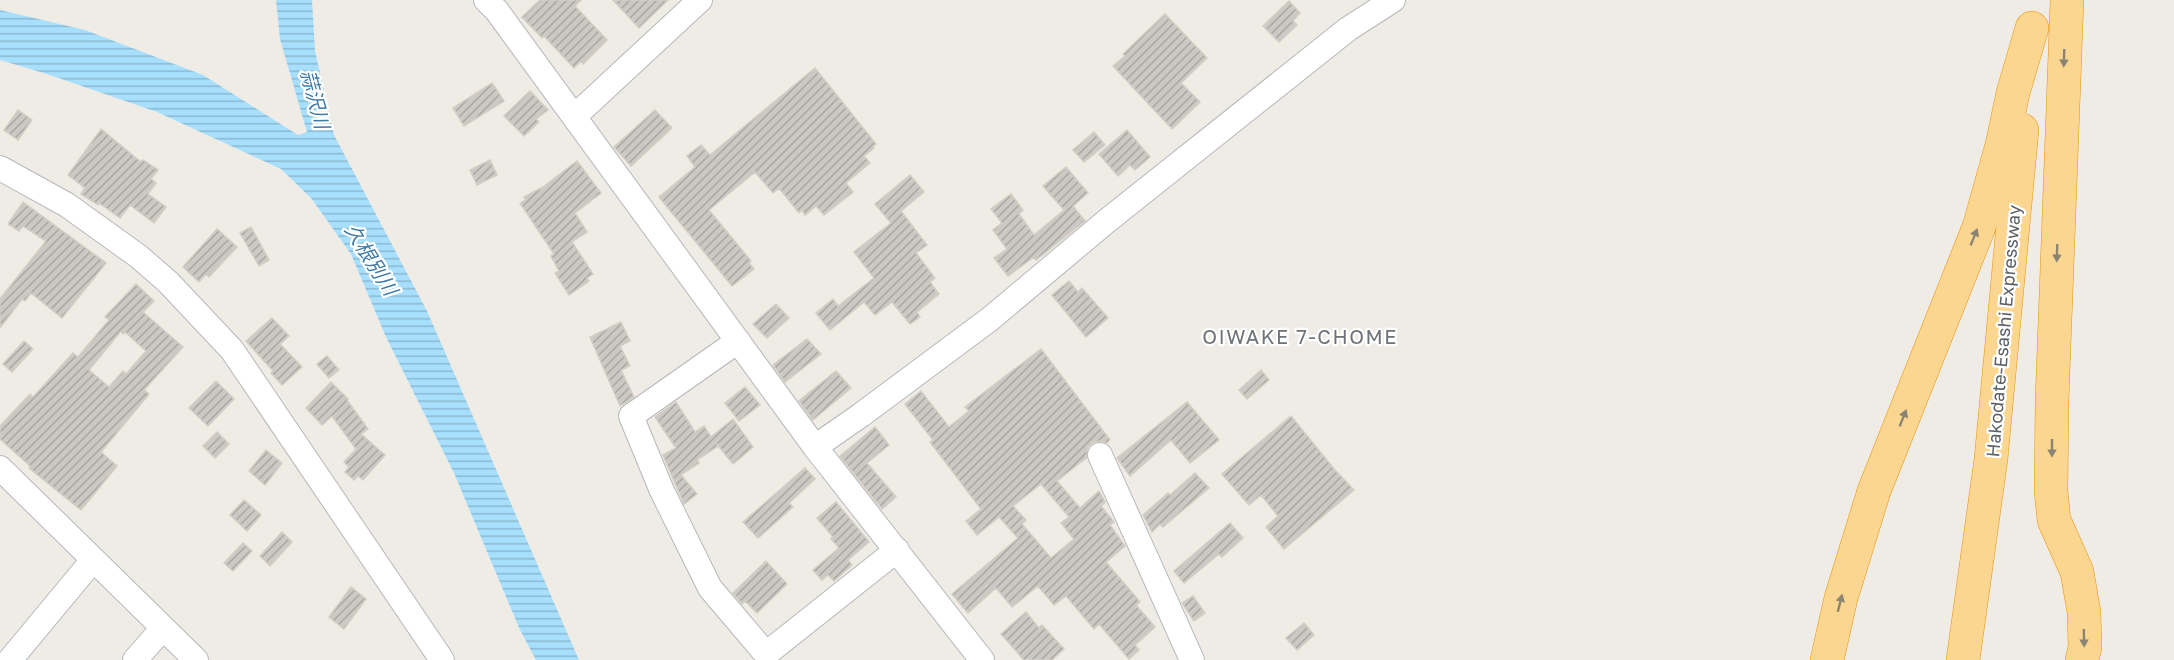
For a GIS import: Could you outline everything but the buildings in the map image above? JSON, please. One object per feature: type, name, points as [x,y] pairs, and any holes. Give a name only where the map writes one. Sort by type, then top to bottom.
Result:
[{"type":"highway","points":[[2067,0],[2052,400],[2051,490],[2054,520],[2077,572],[2079,582],[2084,612],[2085,646],[2082,660]]},
{"type":"highway","points":[[1827,660],[1841,598],[1874,491],[1979,227],[2002,145],[2033,14]]},
{"type":"highway","name":"Hakodate-Esashi Expressway","points":[[1963,660],[1991,459],[2033,14]]},
{"type":"street","points":[[486,0],[497,11],[575,116],[815,447],[982,660]]},
{"type":"street","points":[[575,116],[700,0]]},
{"type":"street","points":[[815,447],[990,319],[1108,220],[1348,28],[1393,0]]},
{"type":"street","points":[[0,168],[67,206],[138,256],[168,282],[232,350],[442,660]]},
{"type":"street","points":[[738,341],[631,416],[662,491],[710,588],[766,654],[897,550]]},
{"type":"street","points":[[1100,455],[1192,660]]},
{"type":"street","points":[[0,468],[196,660]]},
{"type":"street","points":[[10,660],[93,560]]},
{"type":"street","points":[[135,660],[163,628]]},
{"type":"water","points":[[276,0],[312,0],[315,51],[334,135],[427,311],[579,660],[536,660],[520,630],[454,473],[386,337],[351,254],[311,198],[281,169],[157,112],[0,60],[0,10],[85,30],[203,75],[298,135],[307,132],[280,39]]},
{"type":"district","name":"OIWAKE 7-CHOME","points":[[1300,336]]},
{"type":"water label","name":"蒜沢川","points":[[316,99]]},
{"type":"water label","name":"久根別川","points":[[372,259]]}]
